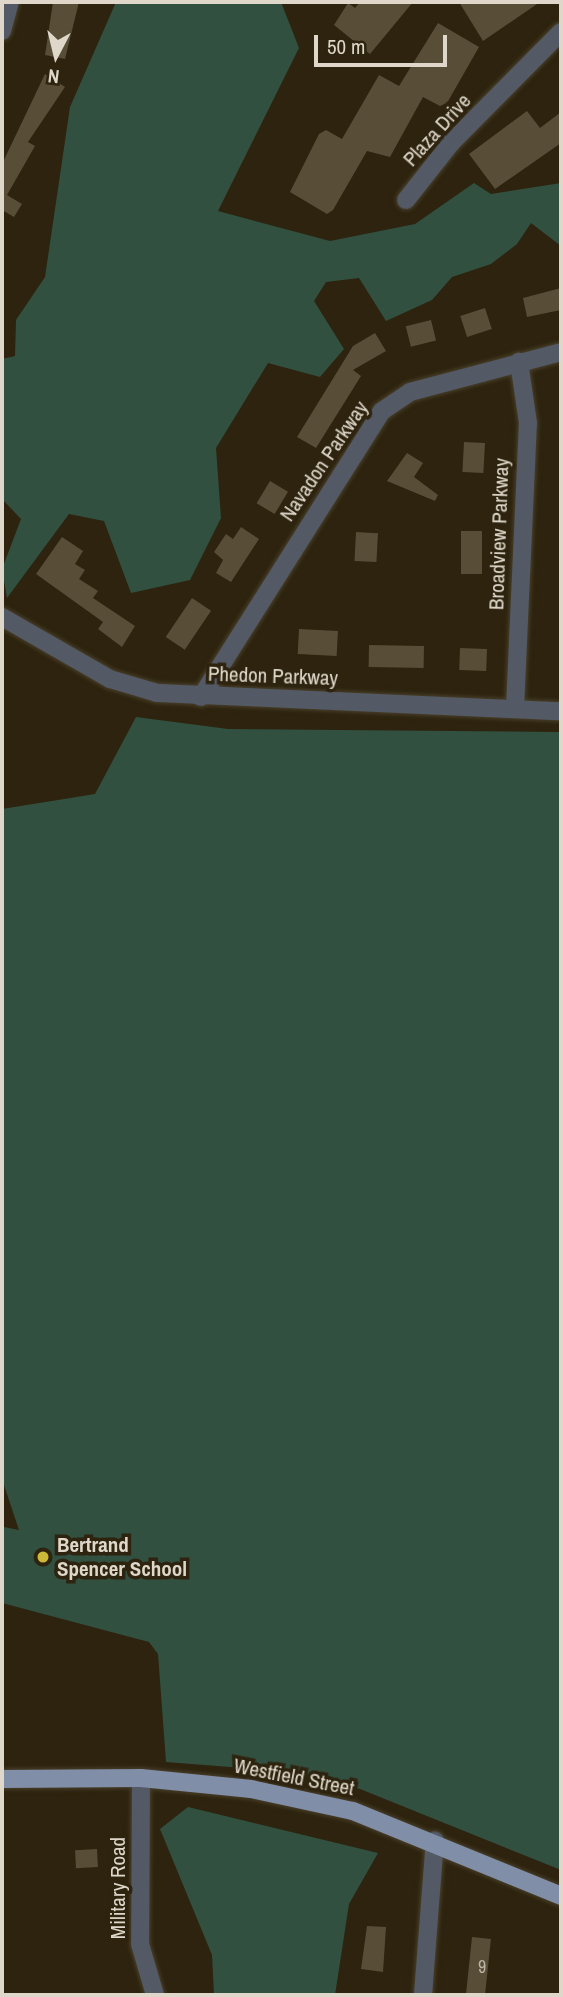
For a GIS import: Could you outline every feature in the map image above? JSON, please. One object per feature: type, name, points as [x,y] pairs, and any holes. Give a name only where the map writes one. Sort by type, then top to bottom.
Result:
[{"type":"main road","name":"Westfield Street","points":[[2,1779],[141,1777],[251,1789],[353,1811],[435,1840],[561,1896]]},
{"type":"street","points":[[2,31],[10,2]]},
{"type":"street","name":"Plaza Drive","points":[[406,200],[451,143],[561,32]]},
{"type":"street","name":"Navadon Parkway","points":[[201,697],[382,411],[410,392],[561,352]]},
{"type":"street","name":"Broadview Parkway","points":[[515,708],[528,423],[519,362]]},
{"type":"street","name":"Phedon Parkway","points":[[2,617],[110,680],[201,697],[561,711]]},
{"type":"street","name":"Military Road","points":[[141,1777],[140,1944],[155,1995]]},
{"type":"street","points":[[423,1995],[435,1840]]},
{"type":"green space","points":[[116,2],[281,2],[299,48],[218,211],[330,241],[415,224],[474,183],[491,194],[561,183],[561,246],[531,223],[517,244],[491,264],[452,277],[432,300],[386,321],[359,278],[326,282],[314,301],[344,349],[320,377],[268,363],[216,448],[221,518],[190,580],[131,593],[104,521],[69,514],[7,598],[2,569],[21,519],[2,499],[2,359],[15,356],[16,320],[45,277],[70,107]]},
{"type":"green space","points":[[136,717],[228,729],[561,732],[561,1870],[360,1789],[268,1770],[166,1762],[158,1654],[149,1642],[2,1603],[2,1533],[4,1527],[19,1530],[2,1479],[2,809],[95,794]]},
{"type":"green space","points":[[188,1807],[378,1853],[349,1904],[335,1995],[214,1995],[212,1955],[160,1829]]},
{"type":"building","points":[[53,2],[79,2],[65,59],[45,55]]},
{"type":"building","points":[[360,2],[413,2],[370,54],[334,25],[348,3],[355,8]]},
{"type":"building","points":[[459,2],[540,2],[483,41]]},
{"type":"building","points":[[438,23],[479,47],[447,103],[440,106],[423,97],[390,157],[367,151],[333,210],[327,214],[290,192],[319,134],[326,130],[342,139],[379,75],[399,86]]},
{"type":"building","points":[[45,74],[65,87],[28,142],[35,146],[7,195],[22,204],[14,217],[2,210],[2,164]]},
{"type":"building","points":[[527,111],[540,128],[561,112],[561,143],[495,189],[469,154]]},
{"type":"building","points":[[561,288],[561,310],[527,317],[523,298]]},
{"type":"building","points":[[485,308],[492,329],[467,337],[460,316]]},
{"type":"building","points":[[431,320],[436,340],[411,347],[406,326]]},
{"type":"building","points":[[375,333],[386,351],[353,370],[361,376],[316,448],[297,437],[353,346]]},
{"type":"building","points":[[464,442],[485,443],[483,473],[462,472]]},
{"type":"building","points":[[407,453],[423,463],[414,477],[438,495],[435,501],[387,481]]},
{"type":"building","points":[[270,481],[288,492],[275,514],[257,503]]},
{"type":"building","points":[[241,527],[259,539],[231,582],[216,573],[223,560],[214,552],[226,534],[233,539]]},
{"type":"building","points":[[461,531],[482,531],[482,574],[461,574]]},
{"type":"building","points":[[356,532],[378,533],[376,562],[354,561]]},
{"type":"building","points":[[62,537],[83,551],[75,564],[85,570],[79,579],[98,591],[93,598],[135,626],[122,647],[98,629],[103,622],[36,574]]},
{"type":"building","points":[[192,598],[211,611],[185,650],[166,637]]},
{"type":"building","points":[[299,629],[338,631],[337,656],[298,654]]},
{"type":"building","points":[[369,645],[424,646],[424,668],[369,667]]},
{"type":"building","points":[[460,648],[487,649],[486,671],[459,670]]},
{"type":"building","points":[[97,1849],[98,1867],[76,1868],[75,1850]]},
{"type":"building","points":[[367,1926],[386,1927],[383,1972],[361,1969]]},
{"type":"building","points":[[472,1937],[491,1939],[485,1995],[466,1995]]},
{"type":"place","name":"Bertrand Spencer School","points":[[43,1557]]}]
